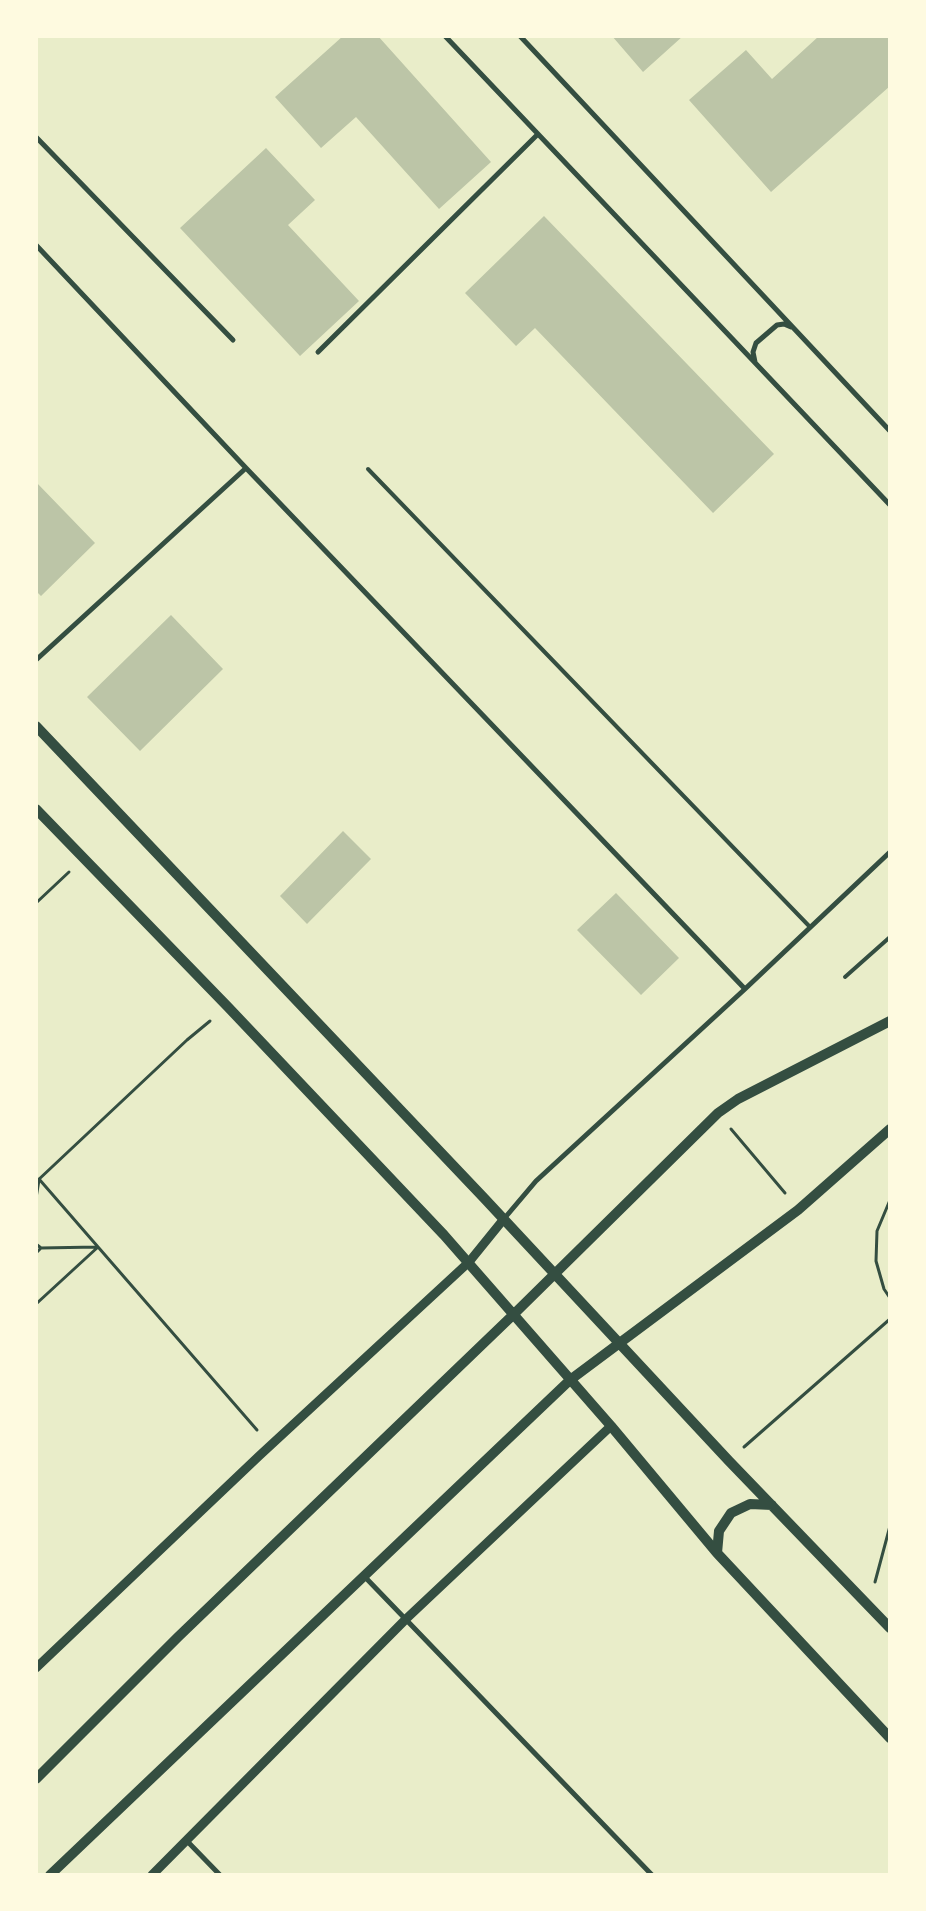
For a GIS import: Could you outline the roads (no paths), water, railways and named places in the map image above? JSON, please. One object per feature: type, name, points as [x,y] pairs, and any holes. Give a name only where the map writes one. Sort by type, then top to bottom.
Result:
[{"type":"main road","points":[[36,726],[555,1274],[729,1461],[890,1628]]},
{"type":"main road","points":[[36,809],[228,1007],[469,1262],[611,1426],[717,1553],[890,1738]]},
{"type":"main road","points":[[36,1779],[178,1636],[514,1314],[718,1113],[738,1099],[890,1020]]},
{"type":"main road","points":[[50,1875],[570,1380],[798,1210],[890,1129]]},
{"type":"main road","points":[[717,1553],[719,1531],[731,1513],[750,1504],[772,1505]]},
{"type":"street","points":[[445,36],[890,505]]},
{"type":"street","points":[[520,36],[890,431]]},
{"type":"street","points":[[318,352],[538,134]]},
{"type":"street","points":[[36,137],[233,340]]},
{"type":"street","points":[[36,245],[246,468],[745,989]]},
{"type":"street","points":[[755,362],[753,352],[756,343],[777,325],[784,324],[796,330]]},
{"type":"street","points":[[36,660],[246,468]]},
{"type":"street","points":[[36,1668],[259,1456],[469,1262],[536,1181],[745,989],[890,852]]},
{"type":"street","points":[[152,1875],[406,1619],[611,1426]]},
{"type":"street","points":[[363,1576],[652,1875]]},
{"type":"street","points":[[187,1841],[220,1875]]},
{"type":"lane","points":[[368,469],[810,928]]},
{"type":"lane","points":[[845,977],[890,938]]}]
